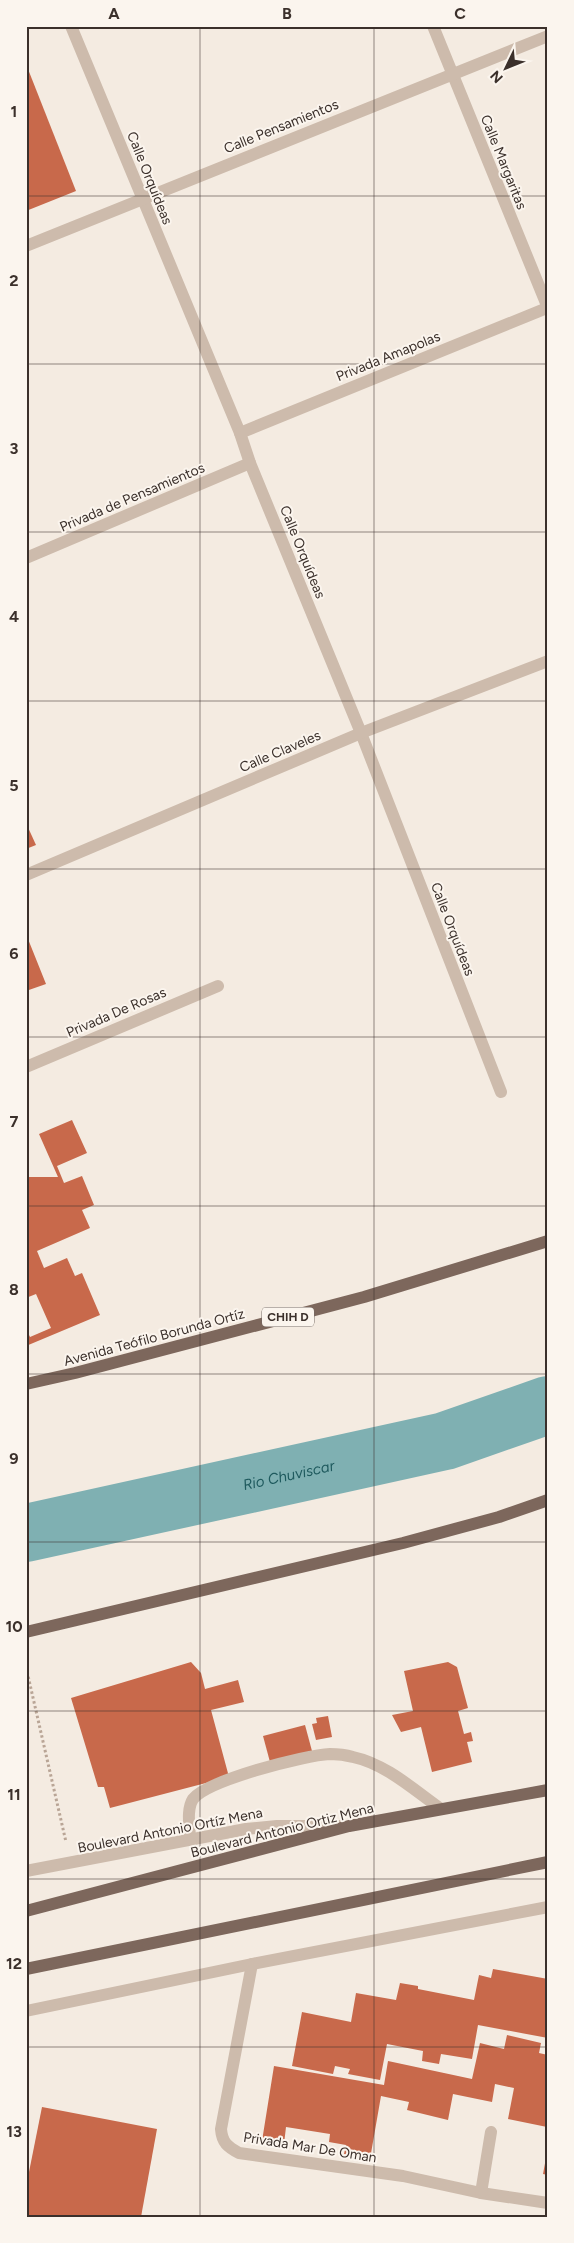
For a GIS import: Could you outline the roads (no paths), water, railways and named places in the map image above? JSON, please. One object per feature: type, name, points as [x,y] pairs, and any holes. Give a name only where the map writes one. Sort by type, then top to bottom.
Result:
[{"type":"main road","name":"Avenida Teófilo Borunda Ortíz","points":[[26,1384],[364,1298],[548,1241]]},
{"type":"main road","points":[[26,1632],[403,1544],[499,1517],[548,1500]]},
{"type":"main road","name":"Boulevard Antonio Ortiz Mena","points":[[26,1911],[350,1826],[548,1790]]},
{"type":"main road","points":[[26,1969],[548,1862]]},
{"type":"street","name":"Calle Orquídeas","points":[[71,26],[240,432],[250,463],[361,733],[501,1092]]},
{"type":"street","name":"Calle Margaritas","points":[[433,26],[548,308]]},
{"type":"street","name":"Calle Pensamientos","points":[[26,246],[548,36]]},
{"type":"street","name":"Privada Amapolas","points":[[240,432],[548,308]]},
{"type":"street","name":"Privada de Pensamientos","points":[[26,558],[250,463]]},
{"type":"street","name":"Calle Claveles","points":[[26,875],[361,733],[548,661]]},
{"type":"street","name":"Privada De Rosas","points":[[26,1067],[218,986]]},
{"type":"street","points":[[190,1840],[189,1814],[192,1800],[202,1791],[216,1784],[285,1763],[329,1754],[353,1757],[373,1764],[390,1773],[441,1809]]},
{"type":"street","name":"Boulevard Antonio Ortíz Mena","points":[[26,1871],[190,1840],[277,1826],[350,1826]]},
{"type":"street","points":[[26,2011],[252,1964],[548,1907]]},
{"type":"street","name":"Privada Mar De Oman","points":[[252,1964],[221,2129],[222,2140],[229,2148],[239,2153],[403,2176],[481,2193]]},
{"type":"street","points":[[491,2132],[481,2193],[548,2203]]},
{"type":"waterway","name":"Rio Chuviscar","points":[[26,1533],[445,1441],[548,1405]]}]
